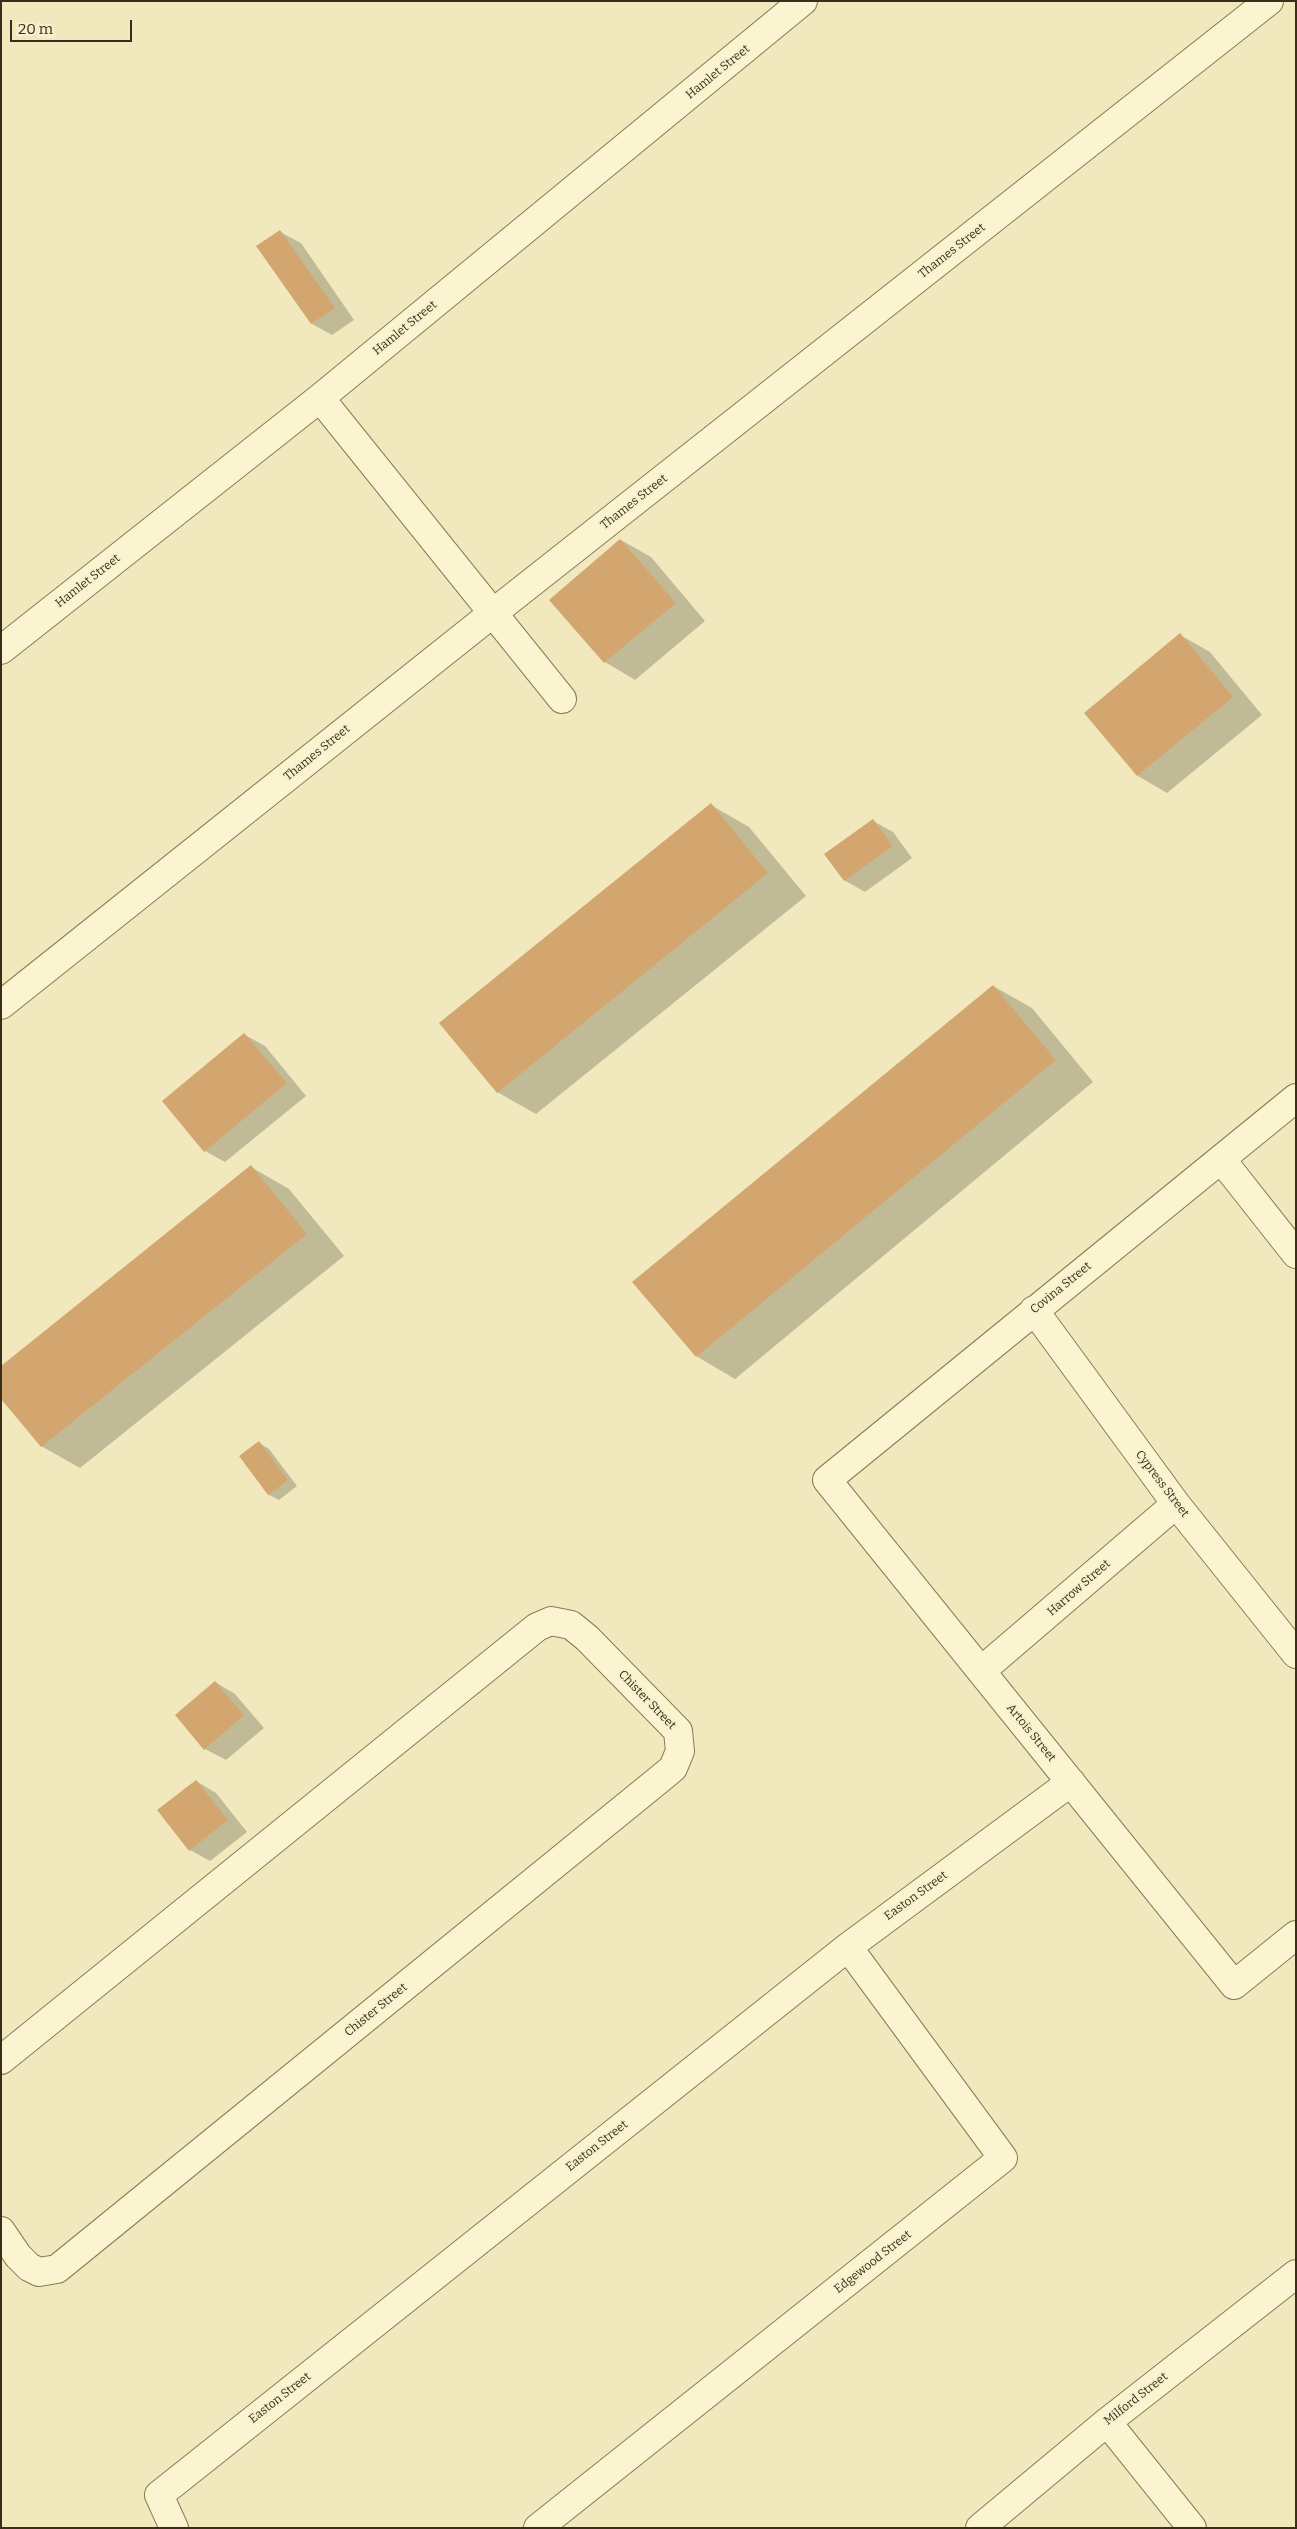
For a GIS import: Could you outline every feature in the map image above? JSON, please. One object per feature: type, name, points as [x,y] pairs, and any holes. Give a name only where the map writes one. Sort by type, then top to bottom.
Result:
[{"type":"street","name":"Hamlet Street","points":[[1,650],[320,398],[804,1]]},
{"type":"street","name":"Thames Street","points":[[1,1005],[492,613],[1269,1]]},
{"type":"street","points":[[320,398],[562,699]]},
{"type":"street","name":"Covina Street","points":[[827,1480],[1296,1098]]},
{"type":"street","points":[[1221,1159],[1296,1254]]},
{"type":"street","name":"Cypress Street","points":[[1034,1310],[1176,1504],[1296,1654]]},
{"type":"street","name":"Artois Street","points":[[827,1480],[1234,1985],[1296,1936]]},
{"type":"street","name":"Harrow Street","points":[[981,1671],[1176,1504]]},
{"type":"street","name":"Chister Street","points":[[1,2060],[537,1627],[551,1621],[570,1625],[587,1638],[678,1731],[680,1751],[673,1768],[57,2269],[39,2272],[29,2267],[18,2256],[1,2231]]},
{"type":"street","name":"Easton Street","points":[[174,2528],[150,2490],[848,1947],[1071,1782]]},
{"type":"street","name":"Edgewood Street","points":[[538,2528],[1003,2158],[848,1947]]},
{"type":"street","name":"Milford Street","points":[[980,2528],[1107,2422],[1296,2274]]},
{"type":"street","points":[[1107,2422],[1192,2528]]},
{"type":"building","points":[[280,230],[335,308],[311,324],[256,246]]},
{"type":"building","points":[[620,539],[676,603],[604,663],[549,600]]},
{"type":"building","points":[[1180,633],[1233,697],[1137,776],[1084,713]]},
{"type":"building","points":[[711,803],[768,873],[497,1093],[439,1023]]},
{"type":"building","points":[[873,819],[893,846],[844,881],[824,854]]},
{"type":"building","points":[[993,985],[1056,1060],[696,1357],[632,1282]]},
{"type":"building","points":[[244,1033],[287,1083],[204,1152],[162,1101]]},
{"type":"building","points":[[251,1165],[307,1234],[41,1447],[1,1399],[1,1366]]},
{"type":"building","points":[[259,1441],[288,1480],[268,1495],[239,1456]]},
{"type":"building","points":[[215,1681],[244,1715],[204,1750],[175,1715]]},
{"type":"building","points":[[196,1780],[228,1820],[189,1851],[157,1810]]}]
